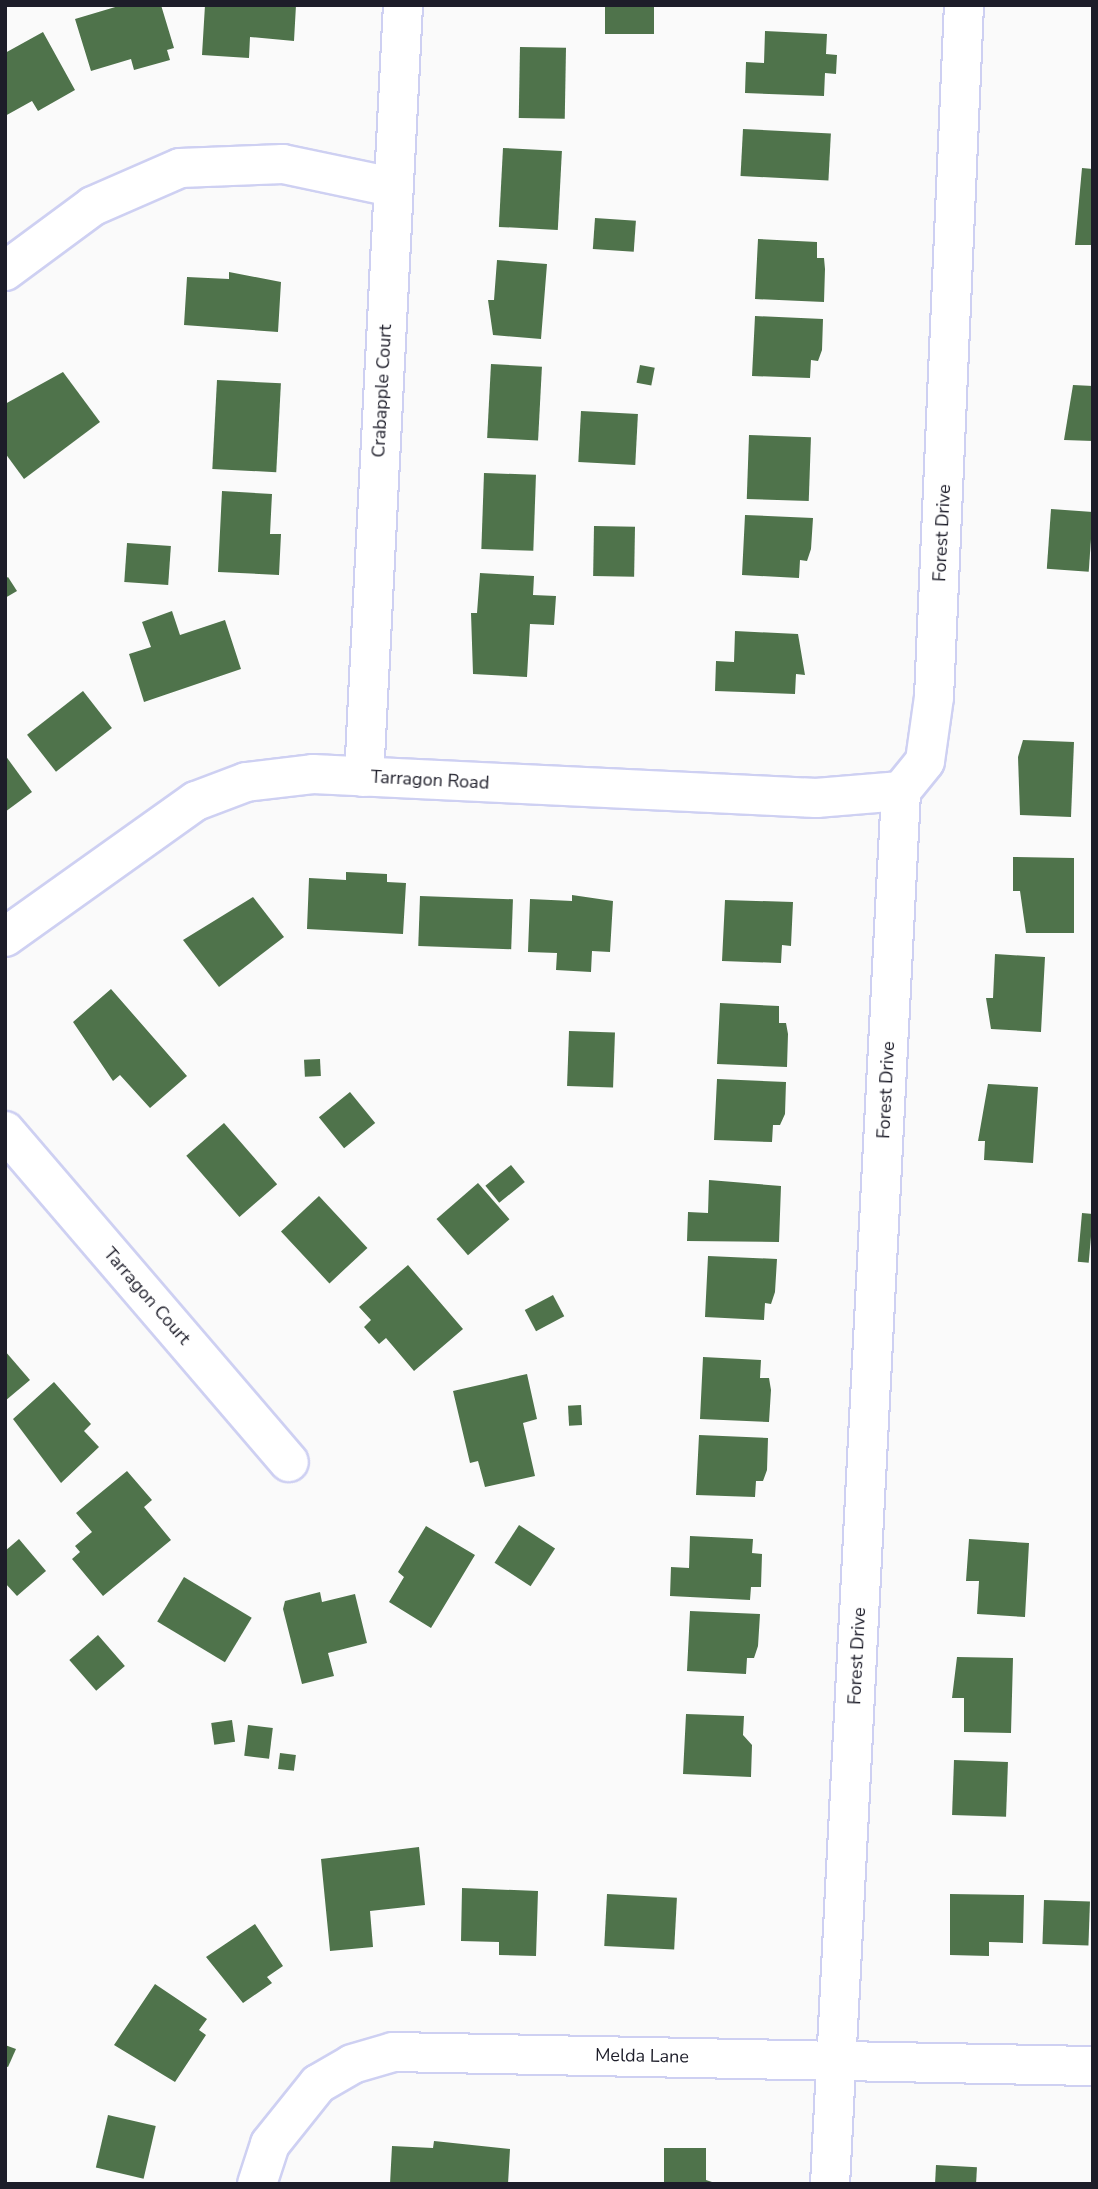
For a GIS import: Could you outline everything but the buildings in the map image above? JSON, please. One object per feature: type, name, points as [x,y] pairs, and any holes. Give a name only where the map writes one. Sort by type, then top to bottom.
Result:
[{"type":"street","name":"Crabapple Court","points":[[364,777],[391,187],[403,5]]},
{"type":"street","name":"Forest Drive","points":[[830,2184],[901,791],[925,761],[934,697],[964,5]]},
{"type":"street","points":[[5,271],[112,195],[180,168],[283,164],[391,187]]},
{"type":"street","name":"Tarragon Road","points":[[5,937],[98,867],[220,790],[313,774],[816,798],[901,791]]},
{"type":"street","name":"Tarragon Court","points":[[5,1131],[289,1462]]},
{"type":"street","name":"Melda Lane","points":[[257,2184],[270,2144],[318,2084],[393,2052],[1093,2066]]}]
